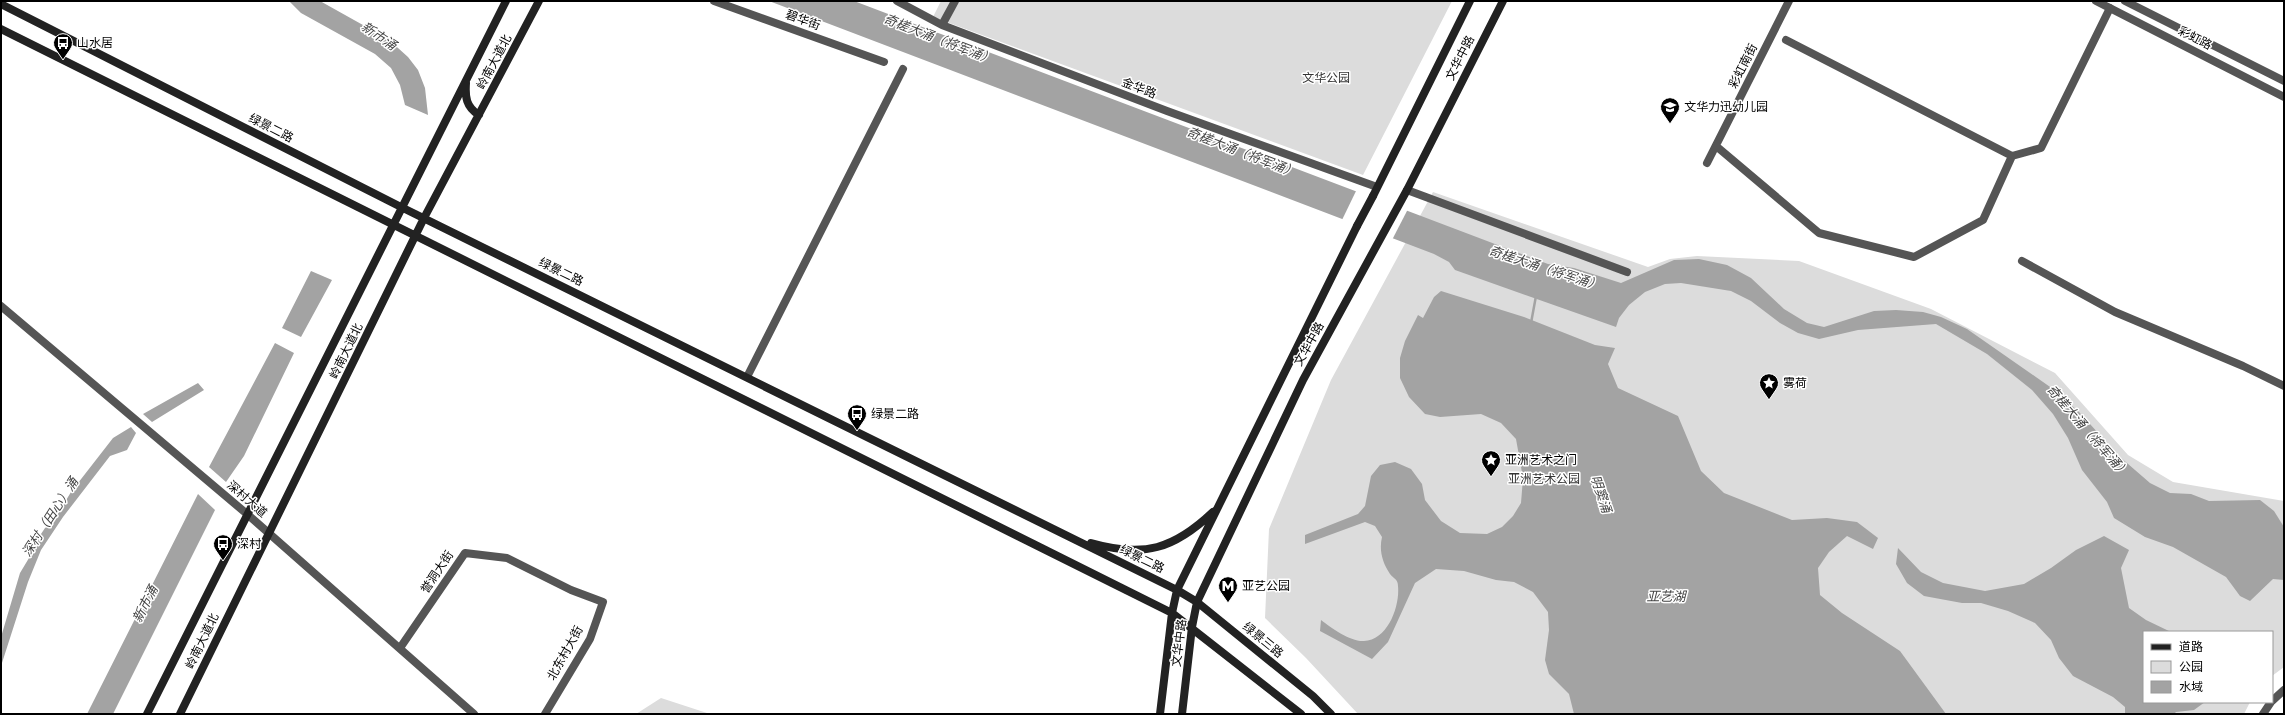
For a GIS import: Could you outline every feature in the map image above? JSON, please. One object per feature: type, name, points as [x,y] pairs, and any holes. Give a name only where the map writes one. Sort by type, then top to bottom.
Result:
[{"type":"main road","name":"岭南大道北","points":[[147,714],[392,224],[506,1]]},
{"type":"main road","name":"岭南大道北","points":[[180,714],[424,218],[539,1]]},
{"type":"main road","name":"文华中路","points":[[1160,714],[1172,613],[1177,590],[1470,1]]},
{"type":"main road","name":"文华中路","points":[[1182,714],[1192,627],[1197,602],[1303,380],[1382,236],[1503,1]]},
{"type":"main road","name":"绿景二路","points":[[1,4],[401,207],[747,376],[1177,590]]},
{"type":"main road","points":[[1,29],[1172,613],[1192,627],[1301,714]]},
{"type":"main road","points":[[466,78],[467,104],[471,110],[479,115]]},
{"type":"main road","points":[[1068,536],[1107,548],[1140,551],[1170,544],[1195,530],[1218,508]]},
{"type":"main road","name":"绿景三路","points":[[1177,590],[1197,602],[1313,696],[1331,714]]},
{"type":"street","name":"碧华街","points":[[714,1],[884,62]]},
{"type":"street","name":"金华路","points":[[897,1],[942,25],[1167,111],[1377,187]]},
{"type":"street","points":[[942,25],[955,1]]},
{"type":"street","name":"彩虹南街","points":[[1707,163],[1789,1]]},
{"type":"street","name":"彩虹路","points":[[2096,1],[2284,97]]},
{"type":"street","name":"彩虹路","points":[[2125,1],[2135,3],[2284,81]]},
{"type":"street","points":[[1786,40],[2012,156],[2041,148],[2110,8]]},
{"type":"street","points":[[747,376],[903,69]]},
{"type":"street","points":[[1716,146],[1819,233],[1914,257],[1983,220],[2012,156]]},
{"type":"street","points":[[1406,190],[1627,272]]},
{"type":"street","points":[[2022,261],[2115,312],[2243,366],[2284,386]]},
{"type":"street","name":"深村大道","points":[[1,306],[247,514],[474,714]]},
{"type":"street","name":"誉洞大街","points":[[400,648],[465,553],[507,558],[571,590],[602,602]]},
{"type":"street","name":"北东村大街","points":[[545,714],[590,639],[602,602]]},
{"type":"street","points":[[2273,700],[2284,690]]},
{"type":"street","points":[[2263,714],[2271,703]]},
{"type":"green space","name":"文华公园","points":[[941,1],[1452,1],[1363,175],[933,17]]},
{"type":"green space","name":"亚洲艺术公园","points":[[1433,192],[1648,267],[1670,259],[1697,256],[1799,261],[1931,309],[2055,373],[2128,455],[2173,482],[2284,501],[2284,667],[2273,675],[2273,631],[2143,631],[2143,703],[2250,703],[2244,714],[1358,714],[1306,658],[1265,618],[1269,529],[1331,380]]},
{"type":"green space","points":[[661,698],[710,714],[636,714]]},
{"type":"water","name":"新市涌","points":[[289,1],[320,1],[388,39],[408,57],[418,70],[425,88],[428,115],[405,105],[400,85],[391,68],[375,54],[301,13]]},
{"type":"water","name":"奇槎大涌（将军涌）","points":[[769,1],[854,1],[1548,264],[1574,268],[1621,283],[1674,260],[1699,259],[1727,265],[1751,278],[1784,309],[1807,323],[1824,327],[1874,311],[1896,310],[1923,312],[1941,317],[1967,329],[2053,389],[2079,412],[2120,457],[2150,483],[2170,493],[2191,494],[2209,501],[2260,500],[2274,511],[2284,527],[2284,580],[2273,579],[2250,601],[2240,596],[2226,577],[2173,547],[2145,537],[2114,518],[2107,502],[2082,470],[2068,438],[2053,414],[2032,390],[1987,354],[1936,324],[1858,330],[1819,339],[1798,333],[1780,323],[1751,301],[1731,291],[1681,283],[1665,284],[1645,292],[1629,305],[1619,318],[1616,327],[1455,270],[1449,262],[1434,254]]},
{"type":"water","points":[[311,271],[332,280],[301,337],[282,328]]},
{"type":"water","name":"亚艺湖","points":[[1441,291],[1524,317],[1595,345],[1615,348],[1608,364],[1618,388],[1678,416],[1701,471],[1724,493],[1792,520],[1827,518],[1857,522],[1878,538],[1873,549],[1847,536],[1829,552],[1818,568],[1820,595],[1842,613],[1900,651],[1946,714],[1574,714],[1569,694],[1549,674],[1545,660],[1549,630],[1548,612],[1533,592],[1514,582],[1496,580],[1464,571],[1436,569],[1415,583],[1388,642],[1372,659],[1320,631],[1321,620],[1347,637],[1364,641],[1380,635],[1391,621],[1397,603],[1398,584],[1397,580],[1390,574],[1385,565],[1381,551],[1382,537],[1375,526],[1365,522],[1305,544],[1305,535],[1358,514],[1365,506],[1371,476],[1380,465],[1395,462],[1411,469],[1422,484],[1425,500],[1441,521],[1460,533],[1487,534],[1502,527],[1513,516],[1521,503],[1523,478],[1516,439],[1501,423],[1481,414],[1440,417],[1425,414],[1409,397],[1400,378],[1400,358],[1405,341],[1418,315],[1423,318],[1434,297]]},
{"type":"water","points":[[275,343],[294,353],[244,456],[226,482],[209,467]]},
{"type":"water","points":[[198,383],[204,390],[152,422],[143,414]]},
{"type":"water","points":[[131,427],[136,433],[127,450],[110,456],[63,517],[41,550],[28,582],[1,666],[1,637],[20,573],[29,558],[33,546],[45,528],[53,522],[71,492],[113,438]]},
{"type":"water","name":"新市涌","points":[[198,494],[215,510],[113,714],[87,714]]},
{"type":"water","points":[[2104,536],[2129,550],[2121,568],[2129,608],[2146,620],[2169,631],[2143,631],[2143,703],[2204,703],[2194,710],[2176,712],[2174,714],[2125,714],[2125,707],[2113,697],[2073,676],[2059,658],[2051,640],[2035,623],[2008,611],[1981,603],[1962,603],[1924,596],[1907,583],[1896,564],[1898,548],[1921,572],[1943,583],[1985,591],[2024,584],[2051,568],[2076,550]]},
{"type":"pier","points":[[1357,189],[1408,209],[1392,240],[1342,220]]},
{"type":"waterway","name":"明窦涌","points":[[1531,323],[1536,296]]},
{"type":"place","name":"山水居","points":[[63,60]]},
{"type":"place","name":"文华力迅幼儿园","points":[[1670,124]]},
{"type":"place","name":"雾荷","points":[[1769,400]]},
{"type":"place","name":"绿景二路","points":[[857,431]]},
{"type":"place","name":"亚洲艺术之门","points":[[1491,477]]},
{"type":"place","name":"深村","points":[[223,561]]},
{"type":"place","name":"亚艺公园","points":[[1228,603]]},
{"type":"water label","name":"深村（田心）涌","points":[[50,517]]}]
